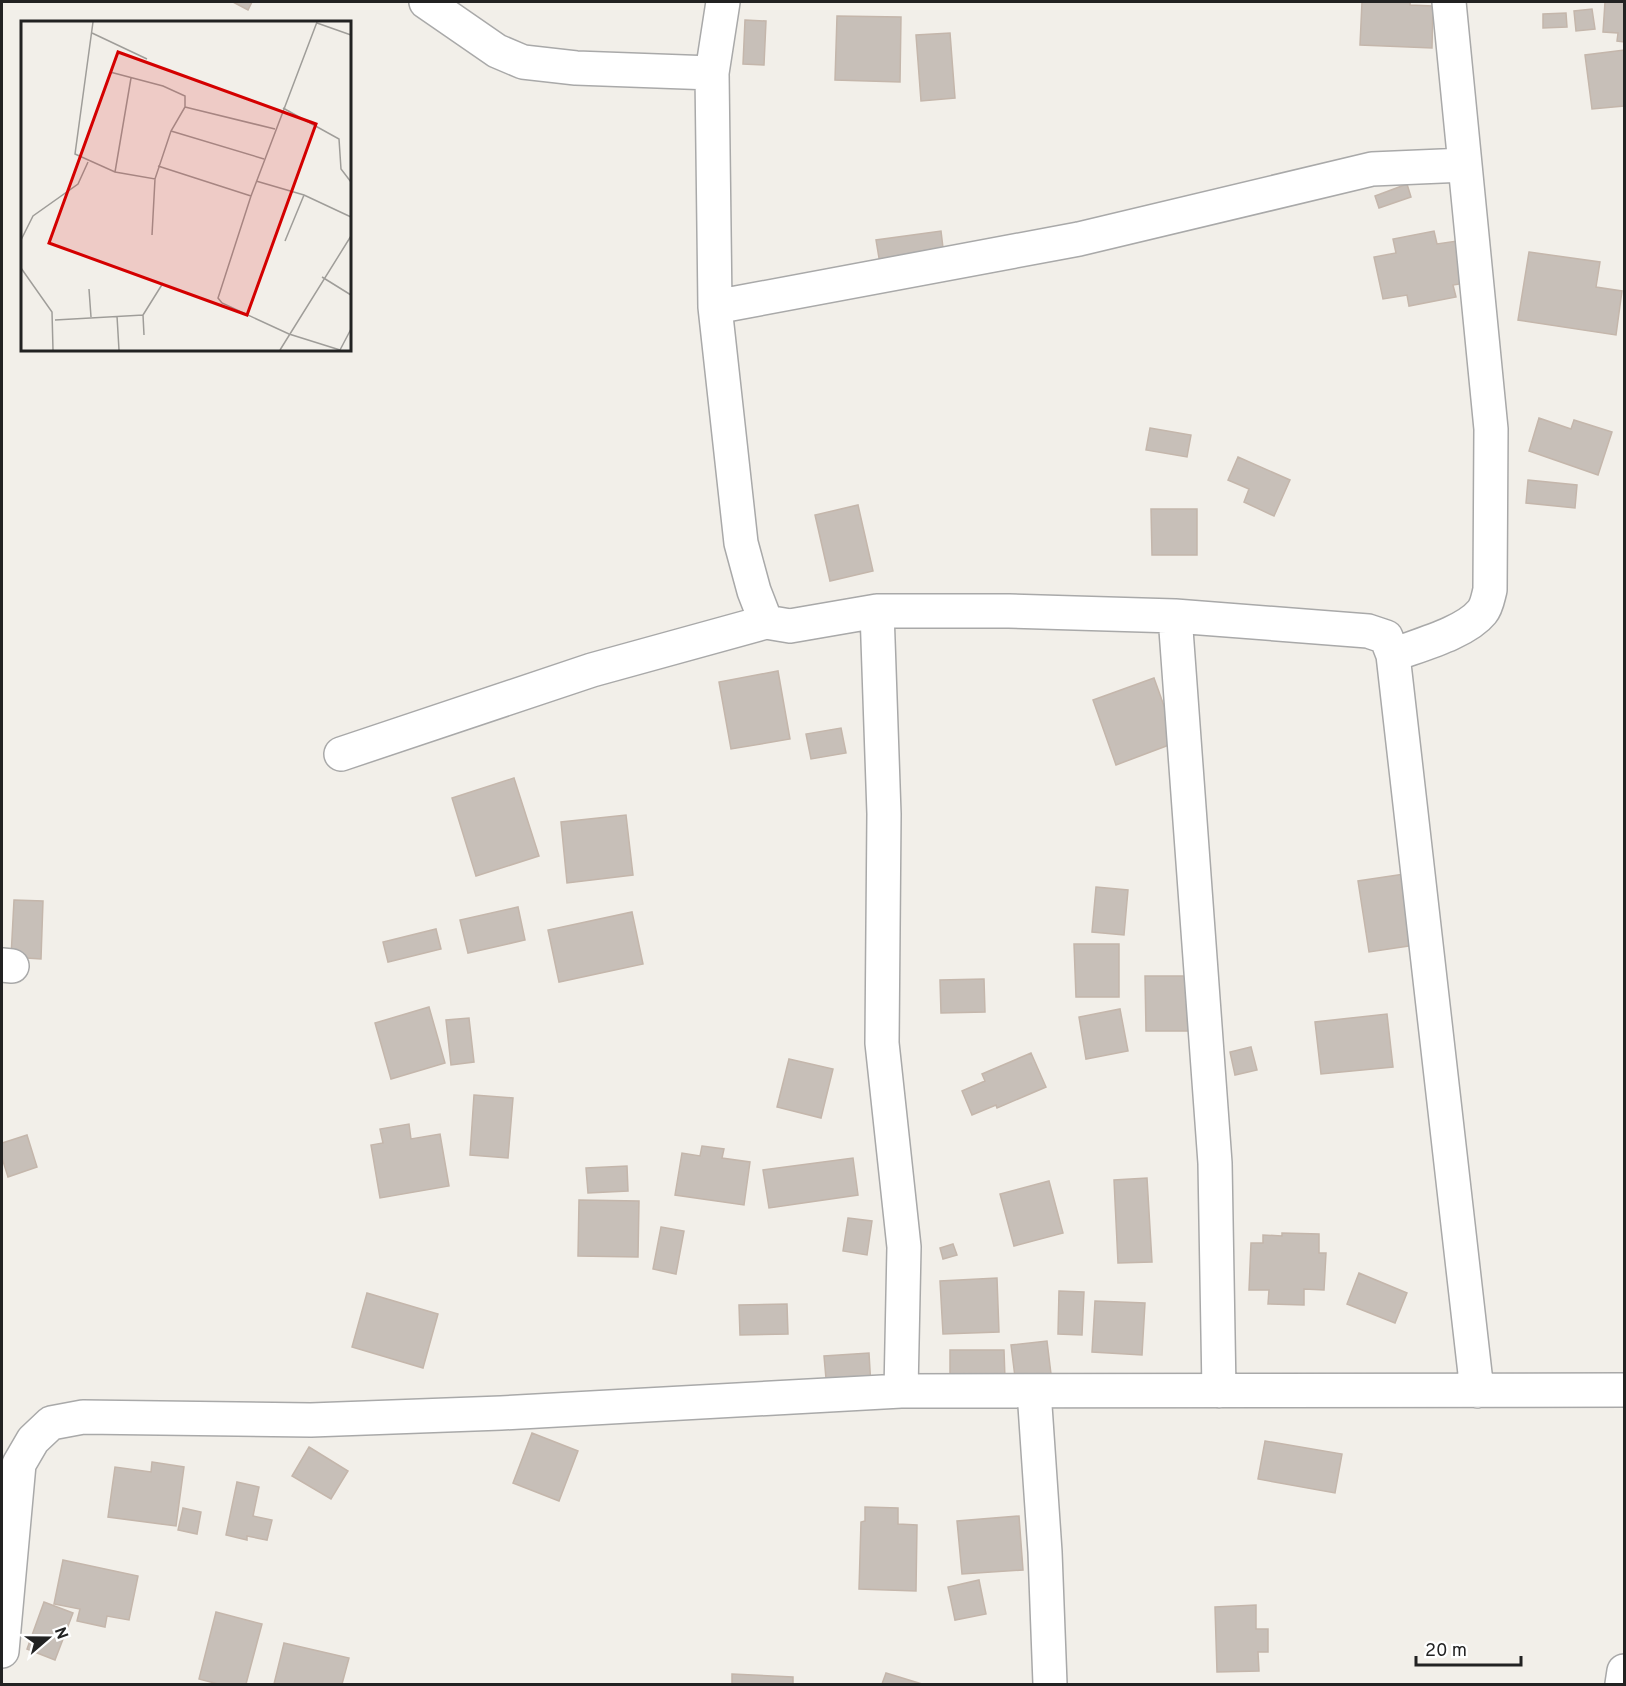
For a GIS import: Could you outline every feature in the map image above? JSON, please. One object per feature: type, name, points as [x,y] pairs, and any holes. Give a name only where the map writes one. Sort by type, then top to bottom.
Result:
[{"type":"street","points":[[426,2],[497,51],[523,62],[576,68],[712,73]]},
{"type":"street","points":[[723,2],[712,73],[714,307],[741,543],[754,591],[766,622]]},
{"type":"street","points":[[1393,655],[1454,631],[1472,621],[1484,610],[1490,590],[1491,429],[1449,2]]},
{"type":"street","points":[[714,307],[1079,239],[1372,169],[1465,165]]},
{"type":"street","points":[[341,754],[592,670],[766,622],[790,626],[877,611],[1009,611],[1175,616],[1368,631],[1386,637],[1393,655],[1477,1391]]},
{"type":"street","points":[[877,611],[884,814],[882,1043],[904,1246],[900,1391]]},
{"type":"street","points":[[1175,616],[1215,1163],[1219,1391]]},
{"type":"street","points":[[2,1651],[19,1464],[33,1440],[51,1423],[82,1417],[311,1420],[490,1414],[900,1391],[1624,1390]]},
{"type":"street","points":[[1034,1391],[1045,1552],[1050,1684]]},
{"type":"street","points":[[1622,1684],[1624,1671]]},
{"type":"building","points":[[233,2],[252,2],[248,10]]},
{"type":"building","points":[[1362,2],[1410,2],[1410,5],[1433,6],[1432,48],[1360,45]]},
{"type":"building","points":[[1605,2],[1624,2],[1624,42],[1617,41],[1618,33],[1603,32]]},
{"type":"building","points":[[1592,9],[1595,29],[1576,31],[1574,11]]},
{"type":"building","points":[[1566,13],[1567,27],[1543,28],[1543,14]]},
{"type":"building","points":[[837,16],[901,17],[900,82],[835,80]]},
{"type":"building","points":[[745,20],[766,21],[764,65],[743,64]]},
{"type":"building","points":[[950,33],[955,98],[921,101],[916,35]]},
{"type":"building","points":[[1624,50],[1624,106],[1592,109],[1585,55]]},
{"type":"building","points":[[1407,184],[1411,197],[1379,208],[1375,196]]},
{"type":"building","points":[[941,231],[944,256],[880,264],[876,240]]},
{"type":"building","points":[[1434,231],[1437,244],[1457,241],[1466,283],[1453,285],[1456,297],[1409,306],[1407,295],[1383,299],[1374,257],[1396,253],[1393,239]]},
{"type":"building","points":[[1529,252],[1600,262],[1596,287],[1622,291],[1616,335],[1518,320]]},
{"type":"building","points":[[1539,418],[1571,429],[1574,420],[1612,432],[1598,475],[1529,451]]},
{"type":"building","points":[[1150,428],[1191,435],[1187,457],[1146,450]]},
{"type":"building","points":[[1238,457],[1290,480],[1274,516],[1244,502],[1249,489],[1228,480]]},
{"type":"building","points":[[1528,480],[1577,485],[1575,508],[1526,503]]},
{"type":"building","points":[[858,505],[873,571],[830,581],[815,515]]},
{"type":"building","points":[[1151,509],[1197,509],[1197,555],[1152,555]]},
{"type":"building","points":[[778,671],[790,739],[731,749],[719,682]]},
{"type":"building","points":[[1154,678],[1177,742],[1116,765],[1093,700]]},
{"type":"building","points":[[841,728],[846,753],[811,759],[806,734]]},
{"type":"building","points":[[514,778],[539,856],[476,876],[452,798]]},
{"type":"building","points":[[626,815],[633,875],[567,883],[561,822]]},
{"type":"building","points":[[1404,874],[1415,945],[1369,952],[1358,881]]},
{"type":"building","points":[[1096,887],[1128,890],[1124,935],[1092,932]]},
{"type":"building","points":[[14,900],[43,901],[41,959],[11,957]]},
{"type":"building","points":[[518,907],[525,940],[468,953],[460,920]]},
{"type":"building","points":[[632,912],[643,964],[559,982],[548,930]]},
{"type":"building","points":[[436,929],[441,949],[388,962],[383,942]]},
{"type":"building","points":[[1074,944],[1119,944],[1119,997],[1076,997]]},
{"type":"building","points":[[1145,976],[1196,976],[1197,1031],[1146,1031]]},
{"type":"building","points":[[984,979],[985,1012],[941,1013],[940,980]]},
{"type":"building","points":[[429,1007],[445,1063],[391,1079],[375,1023]]},
{"type":"building","points":[[1120,1009],[1128,1051],[1086,1059],[1079,1017]]},
{"type":"building","points":[[1387,1014],[1393,1067],[1321,1074],[1315,1022]]},
{"type":"building","points":[[469,1018],[474,1062],[451,1065],[446,1020]]},
{"type":"building","points":[[1251,1047],[1257,1070],[1235,1075],[1230,1052]]},
{"type":"building","points":[[1031,1053],[1046,1087],[997,1108],[996,1105],[972,1115],[962,1091],[985,1081],[982,1074]]},
{"type":"building","points":[[789,1059],[833,1069],[821,1118],[777,1107]]},
{"type":"building","points":[[474,1095],[513,1098],[508,1158],[470,1155]]},
{"type":"building","points":[[409,1124],[411,1139],[440,1134],[449,1186],[380,1198],[371,1145],[383,1143],[380,1129]]},
{"type":"building","points":[[27,1135],[37,1167],[8,1177],[2,1158],[2,1143]]},
{"type":"building","points":[[702,1146],[724,1149],[722,1158],[750,1162],[744,1205],[675,1195],[682,1153],[700,1156]]},
{"type":"building","points":[[853,1158],[858,1195],[769,1208],[763,1170]]},
{"type":"building","points":[[627,1166],[628,1191],[588,1193],[586,1168]]},
{"type":"building","points":[[1147,1178],[1152,1262],[1118,1263],[1114,1180]]},
{"type":"building","points":[[1049,1181],[1063,1233],[1014,1246],[1000,1194]]},
{"type":"building","points":[[579,1200],[639,1201],[638,1257],[578,1256]]},
{"type":"building","points":[[848,1218],[872,1221],[867,1255],[843,1251]]},
{"type":"building","points":[[661,1227],[684,1231],[676,1274],[653,1269]]},
{"type":"building","points":[[1282,1233],[1319,1234],[1319,1253],[1326,1253],[1324,1290],[1304,1289],[1304,1305],[1268,1304],[1269,1290],[1249,1290],[1251,1243],[1263,1243],[1263,1235],[1282,1236]]},
{"type":"building","points":[[953,1244],[957,1255],[943,1259],[940,1248]]},
{"type":"building","points":[[1359,1273],[1407,1293],[1395,1323],[1347,1304]]},
{"type":"building","points":[[997,1278],[999,1332],[943,1334],[940,1281]]},
{"type":"building","points":[[1059,1291],[1084,1292],[1082,1335],[1058,1334]]},
{"type":"building","points":[[367,1293],[438,1314],[423,1368],[352,1347]]},
{"type":"building","points":[[1095,1301],[1145,1303],[1142,1355],[1092,1352]]},
{"type":"building","points":[[787,1304],[788,1334],[740,1335],[739,1305]]},
{"type":"building","points":[[1047,1341],[1051,1374],[1015,1377],[1011,1345]]},
{"type":"building","points":[[950,1350],[1004,1350],[1005,1379],[950,1379]]},
{"type":"building","points":[[869,1353],[871,1387],[827,1390],[824,1356]]},
{"type":"building","points":[[532,1433],[578,1451],[559,1501],[513,1483]]},
{"type":"building","points":[[1265,1441],[1342,1454],[1335,1493],[1258,1479]]},
{"type":"building","points":[[309,1447],[348,1471],[331,1499],[292,1476]]},
{"type":"building","points":[[152,1462],[184,1467],[176,1526],[108,1517],[115,1467],[151,1472]]},
{"type":"building","points":[[237,1482],[259,1487],[253,1516],[272,1520],[267,1540],[247,1536],[247,1540],[226,1535]]},
{"type":"building","points":[[865,1507],[898,1508],[898,1524],[917,1525],[916,1591],[859,1589],[861,1522],[865,1521]]},
{"type":"building","points":[[183,1508],[201,1512],[197,1534],[178,1530]]},
{"type":"building","points":[[1019,1516],[1023,1570],[962,1574],[957,1521]]},
{"type":"building","points":[[63,1560],[138,1576],[129,1620],[107,1616],[105,1627],[77,1621],[80,1609],[54,1604]]},
{"type":"building","points":[[979,1580],[986,1614],[955,1620],[948,1587]]},
{"type":"building","points":[[44,1602],[73,1613],[55,1660],[27,1649]]},
{"type":"building","points":[[1256,1605],[1256,1629],[1268,1629],[1268,1652],[1258,1652],[1259,1671],[1217,1672],[1215,1607]]},
{"type":"building","points":[[216,1612],[262,1624],[246,1684],[218,1684],[199,1679]]},
{"type":"building","points":[[284,1643],[349,1658],[342,1684],[274,1684]]},
{"type":"building","points":[[886,1673],[922,1684],[882,1684]]},
{"type":"building","points":[[732,1674],[793,1677],[793,1684],[732,1684]]}]
